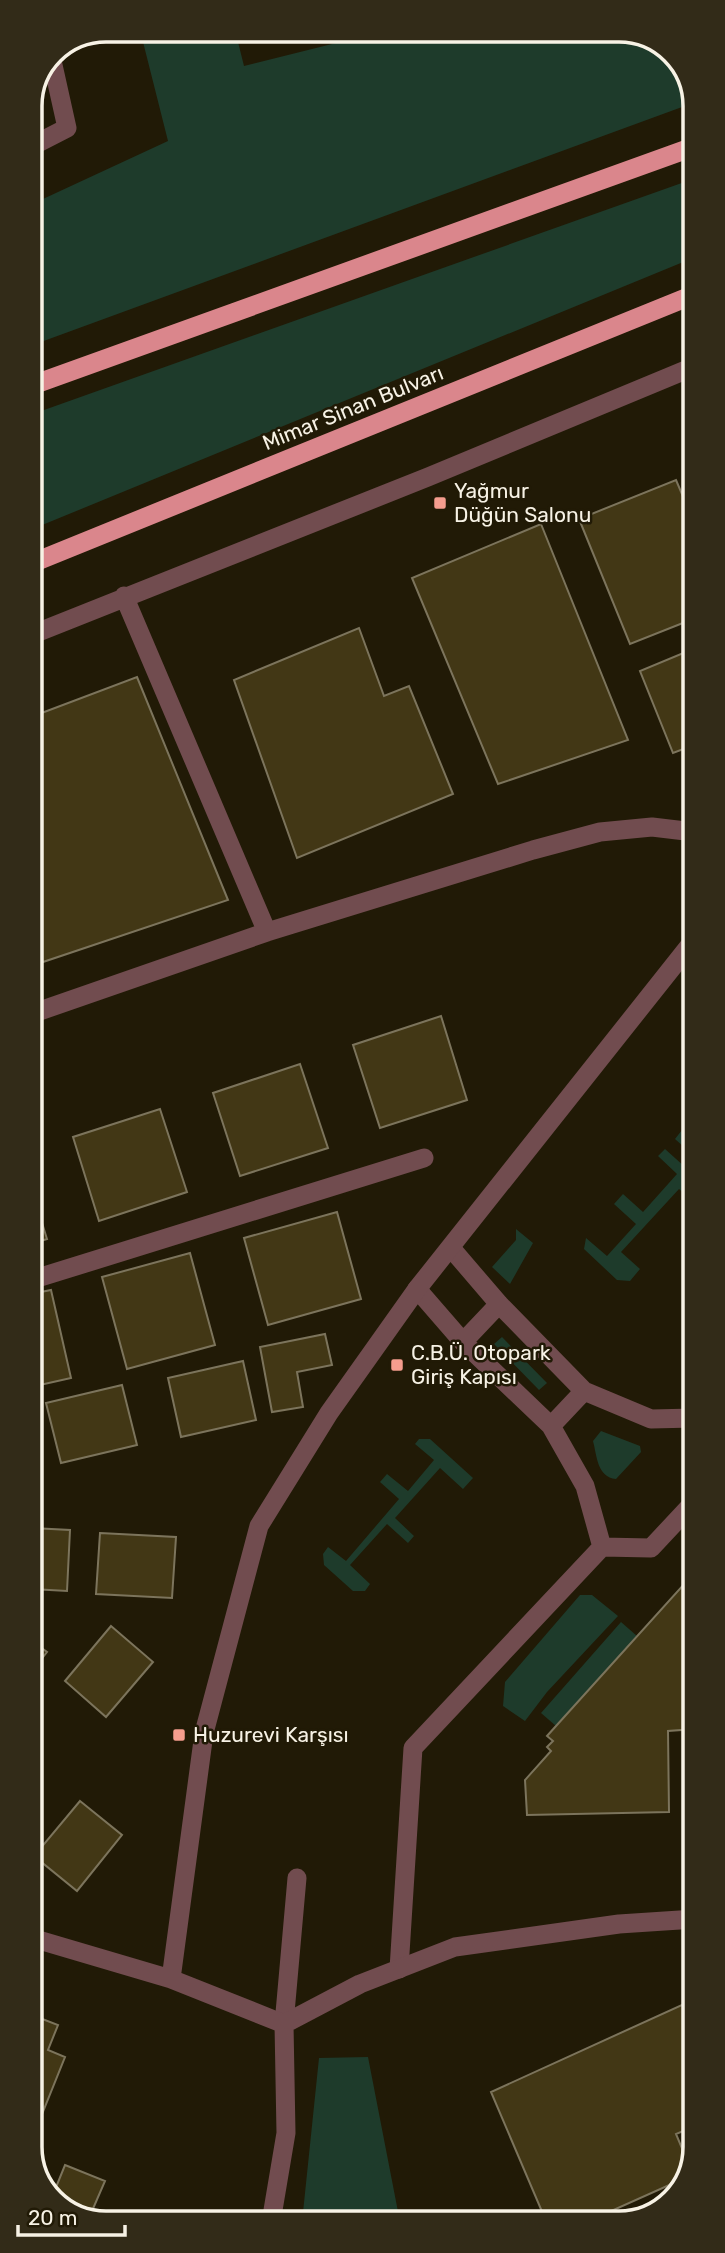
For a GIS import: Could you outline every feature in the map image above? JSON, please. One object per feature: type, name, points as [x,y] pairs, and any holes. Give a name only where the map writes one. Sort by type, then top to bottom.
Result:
[{"type":"highway","points":[[42,382],[683,151]]},
{"type":"highway","name":"Mimar Sinan Bulvarı","points":[[42,559],[683,299]]},
{"type":"street","points":[[42,141],[66,128],[54,69]]},
{"type":"street","points":[[42,630],[428,477],[683,371]]},
{"type":"street","points":[[124,596],[267,932]]},
{"type":"street","points":[[42,1010],[267,932],[600,832],[652,827],[683,831]]},
{"type":"street","points":[[171,1979],[204,1733],[259,1526],[329,1413],[417,1289],[683,954]]},
{"type":"street","points":[[42,1277],[424,1158]]},
{"type":"street","points":[[451,1248],[499,1304],[584,1391],[652,1419],[683,1418]]},
{"type":"street","points":[[417,1289],[463,1342],[551,1426],[585,1486],[602,1547]]},
{"type":"street","points":[[463,1342],[499,1304]]},
{"type":"street","points":[[551,1426],[584,1391]]},
{"type":"street","points":[[399,1969],[413,1748],[602,1547],[651,1548],[683,1514]]},
{"type":"street","points":[[273,2211],[286,2133],[284,2024],[297,1878]]},
{"type":"street","points":[[42,1941],[171,1979],[284,2024],[360,1984],[456,1947],[619,1924],[683,1920]]},
{"type":"green space","points":[[143,42],[238,42],[244,66],[340,42],[623,42],[651,51],[667,64],[681,90],[683,106],[42,342],[42,199],[168,141]]},
{"type":"green space","points":[[683,183],[683,262],[42,525],[42,411]]},
{"type":"green space","points":[[682,1130],[683,1146],[675,1139]]},
{"type":"green space","points":[[665,1149],[683,1165],[683,1192],[679,1189],[621,1252],[640,1269],[630,1281],[617,1280],[584,1249],[586,1238],[607,1256],[636,1224],[614,1204],[623,1194],[643,1212],[677,1174],[658,1156]]},
{"type":"green space","points":[[516,1229],[533,1243],[510,1284],[492,1267],[516,1240]]},
{"type":"green space","points":[[502,1337],[547,1383],[539,1390],[494,1344]]},
{"type":"green space","points":[[601,1431],[640,1446],[641,1452],[616,1479],[601,1470],[597,1459],[593,1441]]},
{"type":"green space","points":[[419,1439],[430,1439],[473,1478],[463,1489],[440,1468],[395,1518],[414,1536],[408,1543],[387,1524],[350,1565],[370,1584],[365,1591],[353,1591],[324,1565],[323,1554],[328,1547],[346,1561],[399,1499],[380,1482],[387,1474],[408,1491],[434,1460],[415,1444]]},
{"type":"green space","points":[[580,1595],[592,1595],[618,1616],[547,1692],[525,1721],[503,1706],[505,1682]]},
{"type":"green space","points":[[621,1622],[637,1636],[556,1726],[541,1713]]},
{"type":"green space","points":[[368,2057],[398,2211],[303,2211],[319,2058]]},
{"type":"building","points":[[676,480],[683,496],[683,623],[630,644],[579,519]]},
{"type":"building","points":[[541,524],[628,740],[498,784],[412,578]]},
{"type":"building","points":[[359,628],[384,696],[409,686],[453,794],[297,858],[234,680]]},
{"type":"building","points":[[683,653],[683,749],[673,753],[640,671]]},
{"type":"building","points":[[137,677],[228,900],[42,962],[42,713]]},
{"type":"building","points":[[441,1016],[467,1100],[380,1128],[353,1045]]},
{"type":"building","points":[[300,1064],[328,1148],[240,1176],[213,1093]]},
{"type":"building","points":[[160,1109],[187,1192],[99,1221],[73,1137]]},
{"type":"building","points":[[337,1212],[361,1299],[268,1325],[244,1238]]},
{"type":"building","points":[[42,1223],[47,1239],[42,1241]]},
{"type":"building","points":[[190,1253],[215,1345],[127,1369],[102,1277]]},
{"type":"building","points":[[51,1290],[71,1378],[42,1385],[42,1292]]},
{"type":"building","points":[[325,1334],[332,1365],[297,1372],[303,1407],[272,1412],[260,1347]]},
{"type":"building","points":[[243,1361],[256,1420],[181,1437],[168,1378]]},
{"type":"building","points":[[122,1385],[137,1445],[61,1463],[46,1403]]},
{"type":"building","points":[[42,1529],[70,1530],[67,1591],[42,1590]]},
{"type":"building","points":[[100,1533],[176,1537],[172,1598],[96,1594]]},
{"type":"building","points":[[683,1585],[683,1730],[668,1731],[669,1812],[527,1815],[525,1780],[551,1751],[547,1747],[553,1741],[547,1736]]},
{"type":"building","points":[[111,1626],[153,1662],[106,1717],[65,1681]]},
{"type":"building","points":[[80,1801],[122,1835],[77,1891],[42,1863],[42,1846]]},
{"type":"building","points":[[683,2004],[683,2131],[676,2134],[683,2150],[680,2168],[671,2184],[611,2211],[542,2211],[491,2092]]},
{"type":"building","points":[[42,2019],[58,2025],[48,2050],[65,2057],[42,2114]]},
{"type":"building","points":[[65,2165],[105,2181],[93,2210],[67,2198],[56,2187]]},
{"type":"place","name":"Yağmur Düğün Salonu","points":[[440,503]]},
{"type":"place","name":"C.B.Ü. Otopark Giriş Kapısı","points":[[397,1365]]},
{"type":"place","name":"Huzurevi Karşısı","points":[[179,1735]]}]
